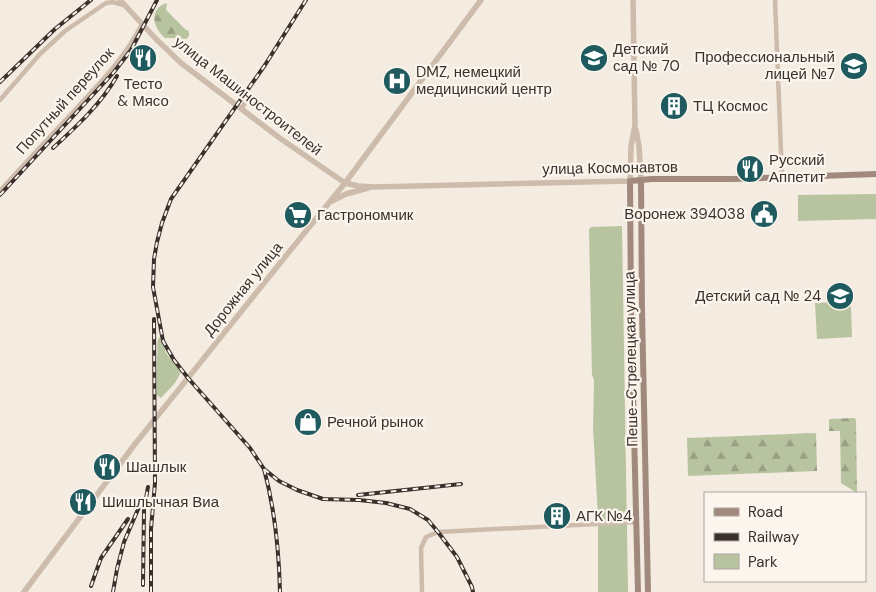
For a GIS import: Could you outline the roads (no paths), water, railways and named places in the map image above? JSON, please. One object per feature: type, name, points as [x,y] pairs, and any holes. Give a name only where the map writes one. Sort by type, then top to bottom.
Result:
[{"type":"main road","name":"улица Космонавтов","points":[[630,181],[876,174]]},
{"type":"main road","name":"Пеше-Стрелецкая улица","points":[[641,180],[648,592]]},
{"type":"main road","name":"Пеше-Стрелецкая улица","points":[[630,181],[631,311],[638,592]]},
{"type":"street","name":"Дорожная улица","points":[[24,592],[135,444],[345,183],[481,0]]},
{"type":"street","name":"Пеше-Стрелецкая улица","points":[[634,0],[635,125],[639,146],[641,180]]},
{"type":"street","points":[[775,0],[782,178]]},
{"type":"street","points":[[0,100],[40,54],[65,31],[106,3],[122,3]]},
{"type":"street","name":"улица Машиностроителей","points":[[122,3],[181,63],[281,139],[345,183]]},
{"type":"street","name":"Попутный переулок","points":[[0,191],[105,78],[123,56],[142,24]]},
{"type":"street","points":[[241,109],[251,94]]},
{"type":"street","name":"Пеше-Стрелецкая улица","points":[[630,181],[631,146],[635,125]]},
{"type":"street","name":"улица Космонавтов","points":[[345,183],[373,187],[630,181]]},
{"type":"street","points":[[328,204],[346,194],[373,187]]},
{"type":"street","points":[[422,592],[421,548],[426,537],[438,532],[636,522]]},
{"type":"railway","points":[[0,82],[55,29],[91,0]]},
{"type":"railway","points":[[0,195],[114,72],[131,50],[157,0]]},
{"type":"railway","points":[[306,0],[265,65],[171,199],[162,223],[154,259],[153,287],[163,341],[174,360],[188,378],[250,448],[264,469],[279,481],[297,490],[323,499],[386,503],[410,509],[428,520],[457,557],[473,592]]},
{"type":"railway","points":[[53,148],[80,123],[117,76]]},
{"type":"railway","points":[[151,592],[151,529],[155,483],[154,319]]},
{"type":"railway","points":[[264,469],[276,530],[280,592]]},
{"type":"railway","points":[[358,495],[461,484]]},
{"type":"railway","points":[[143,585],[144,510],[148,487]]},
{"type":"railway","points":[[113,592],[124,542],[142,500]]},
{"type":"railway","points":[[91,586],[101,558],[128,519]]},
{"type":"place","name":"Тесто & Мясо","points":[[143,58]]},
{"type":"place","name":"Детский сад № 70","points":[[594,58]]},
{"type":"place","name":"Профессиональный лицей №7","points":[[854,66]]},
{"type":"place","name":"DMZ, немецкий медицинский центр","points":[[397,81]]},
{"type":"place","name":"ТЦ Космос","points":[[674,106]]},
{"type":"place","name":"Русский Аппетит","points":[[750,169]]},
{"type":"place","name":"Воронеж 394038","points":[[764,214]]},
{"type":"place","name":"Гастрономчик","points":[[298,215]]},
{"type":"place","name":"Детский сад № 24","points":[[840,296]]},
{"type":"place","name":"Речной рынок","points":[[308,422]]},
{"type":"place","name":"Шашлык","points":[[107,467]]},
{"type":"place","name":"Шишлычная Виа","points":[[83,502]]},
{"type":"place","name":"АГК №4","points":[[557,516]]}]
